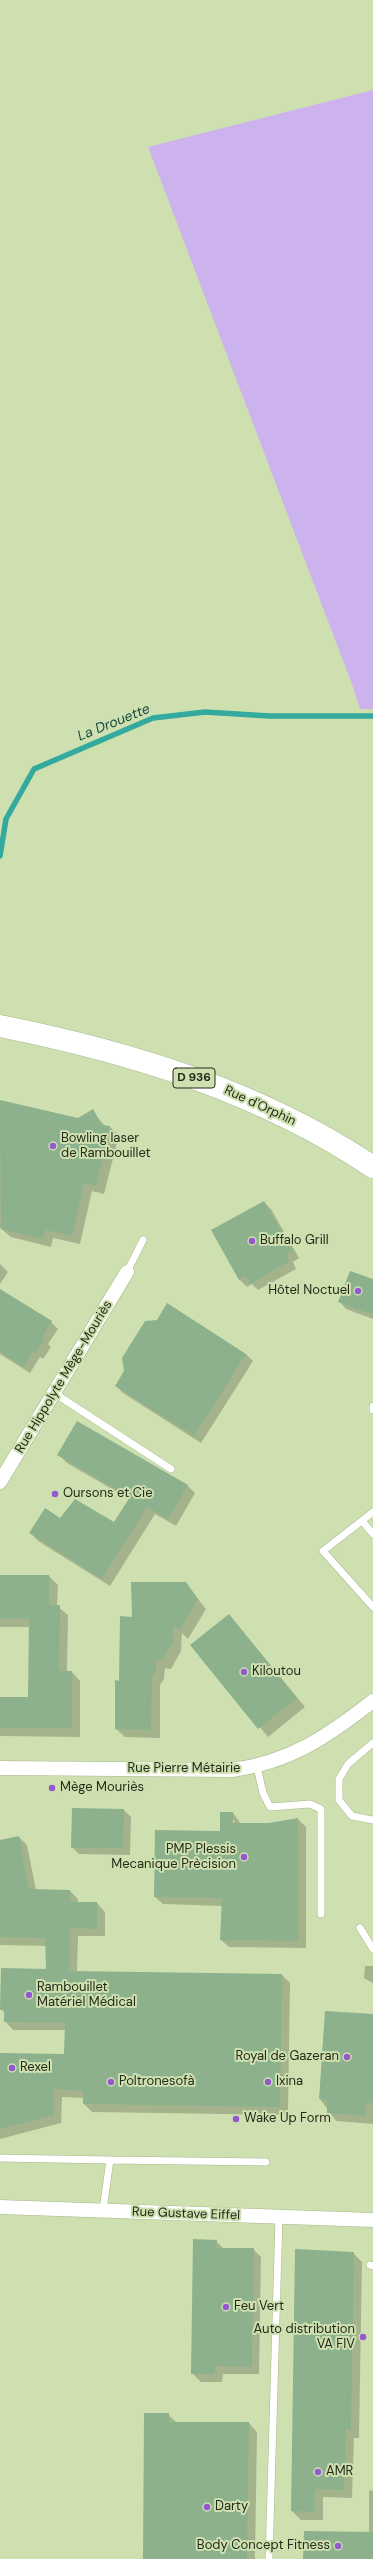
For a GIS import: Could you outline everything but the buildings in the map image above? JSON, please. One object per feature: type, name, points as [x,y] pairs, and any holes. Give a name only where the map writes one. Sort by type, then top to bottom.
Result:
[{"type":"main road","name":"Rue d'Orphin","points":[[0,1026],[66,1039],[142,1059],[219,1087],[292,1121],[373,1167]]},
{"type":"street","name":"Rue Hippolyte Mège-Mouriès","points":[[0,1482],[127,1272]]},
{"type":"street","name":"Rue Pierre Métairie","points":[[0,1768],[232,1770],[257,1767],[298,1753],[332,1733],[373,1701]]},
{"type":"street","name":"Rue Gustave Eiffel","points":[[0,2207],[373,2220]]},
{"type":"lane","points":[[127,1272],[143,1240]]},
{"type":"lane","points":[[54,1393],[171,1469]]},
{"type":"lane","points":[[372,1406],[373,1410]]},
{"type":"lane","points":[[373,1512],[323,1551],[373,1607]]},
{"type":"lane","points":[[362,1520],[373,1534]]},
{"type":"lane","points":[[373,1743],[348,1764],[339,1779],[339,1800],[352,1816],[373,1820]]},
{"type":"lane","points":[[257,1767],[263,1793],[270,1807],[310,1804],[321,1809],[321,1914]]},
{"type":"lane","points":[[360,1928],[373,1949]]},
{"type":"lane","points":[[0,2158],[266,2162]]},
{"type":"lane","points":[[103,2210],[110,2160]]},
{"type":"lane","points":[[269,2559],[279,2217]]},
{"type":"shaded area","points":[[373,90],[373,709],[360,709],[353,687],[148,147]]},
{"type":"waterway","name":"La Drouette","points":[[0,856],[6,819],[34,769],[153,718],[205,712],[269,716],[373,716]]},
{"type":"place","name":"Bowling laser de Rambouillet","points":[[53,1146]]},
{"type":"place","name":"Buffalo Grill","points":[[252,1241]]},
{"type":"place","name":"Hôtel Noctuel","points":[[358,1291]]},
{"type":"place","name":"Oursons et Cie","points":[[55,1494]]},
{"type":"place","name":"Kiloutou","points":[[244,1672]]},
{"type":"place","name":"Mège Mouriès","points":[[52,1788]]},
{"type":"place","name":"PMP Plessis Mecanique Prècision","points":[[244,1857]]},
{"type":"place","name":"Rambouillet Matériel Médical","points":[[29,1995]]},
{"type":"place","name":"Royal de Gazeran","points":[[347,2057]]},
{"type":"place","name":"Rexel","points":[[12,2068]]},
{"type":"place","name":"Poltronesofà","points":[[111,2082]]},
{"type":"place","name":"Ixina","points":[[268,2082]]},
{"type":"place","name":"Wake Up Form","points":[[236,2119]]},
{"type":"place","name":"Feu Vert","points":[[226,2307]]},
{"type":"place","name":"Auto distribution VA FIV","points":[[363,2337]]},
{"type":"place","name":"AMR","points":[[318,2472]]},
{"type":"place","name":"Darty","points":[[207,2507]]},
{"type":"place","name":"Body Concept Fitness","points":[[338,2546]]}]
